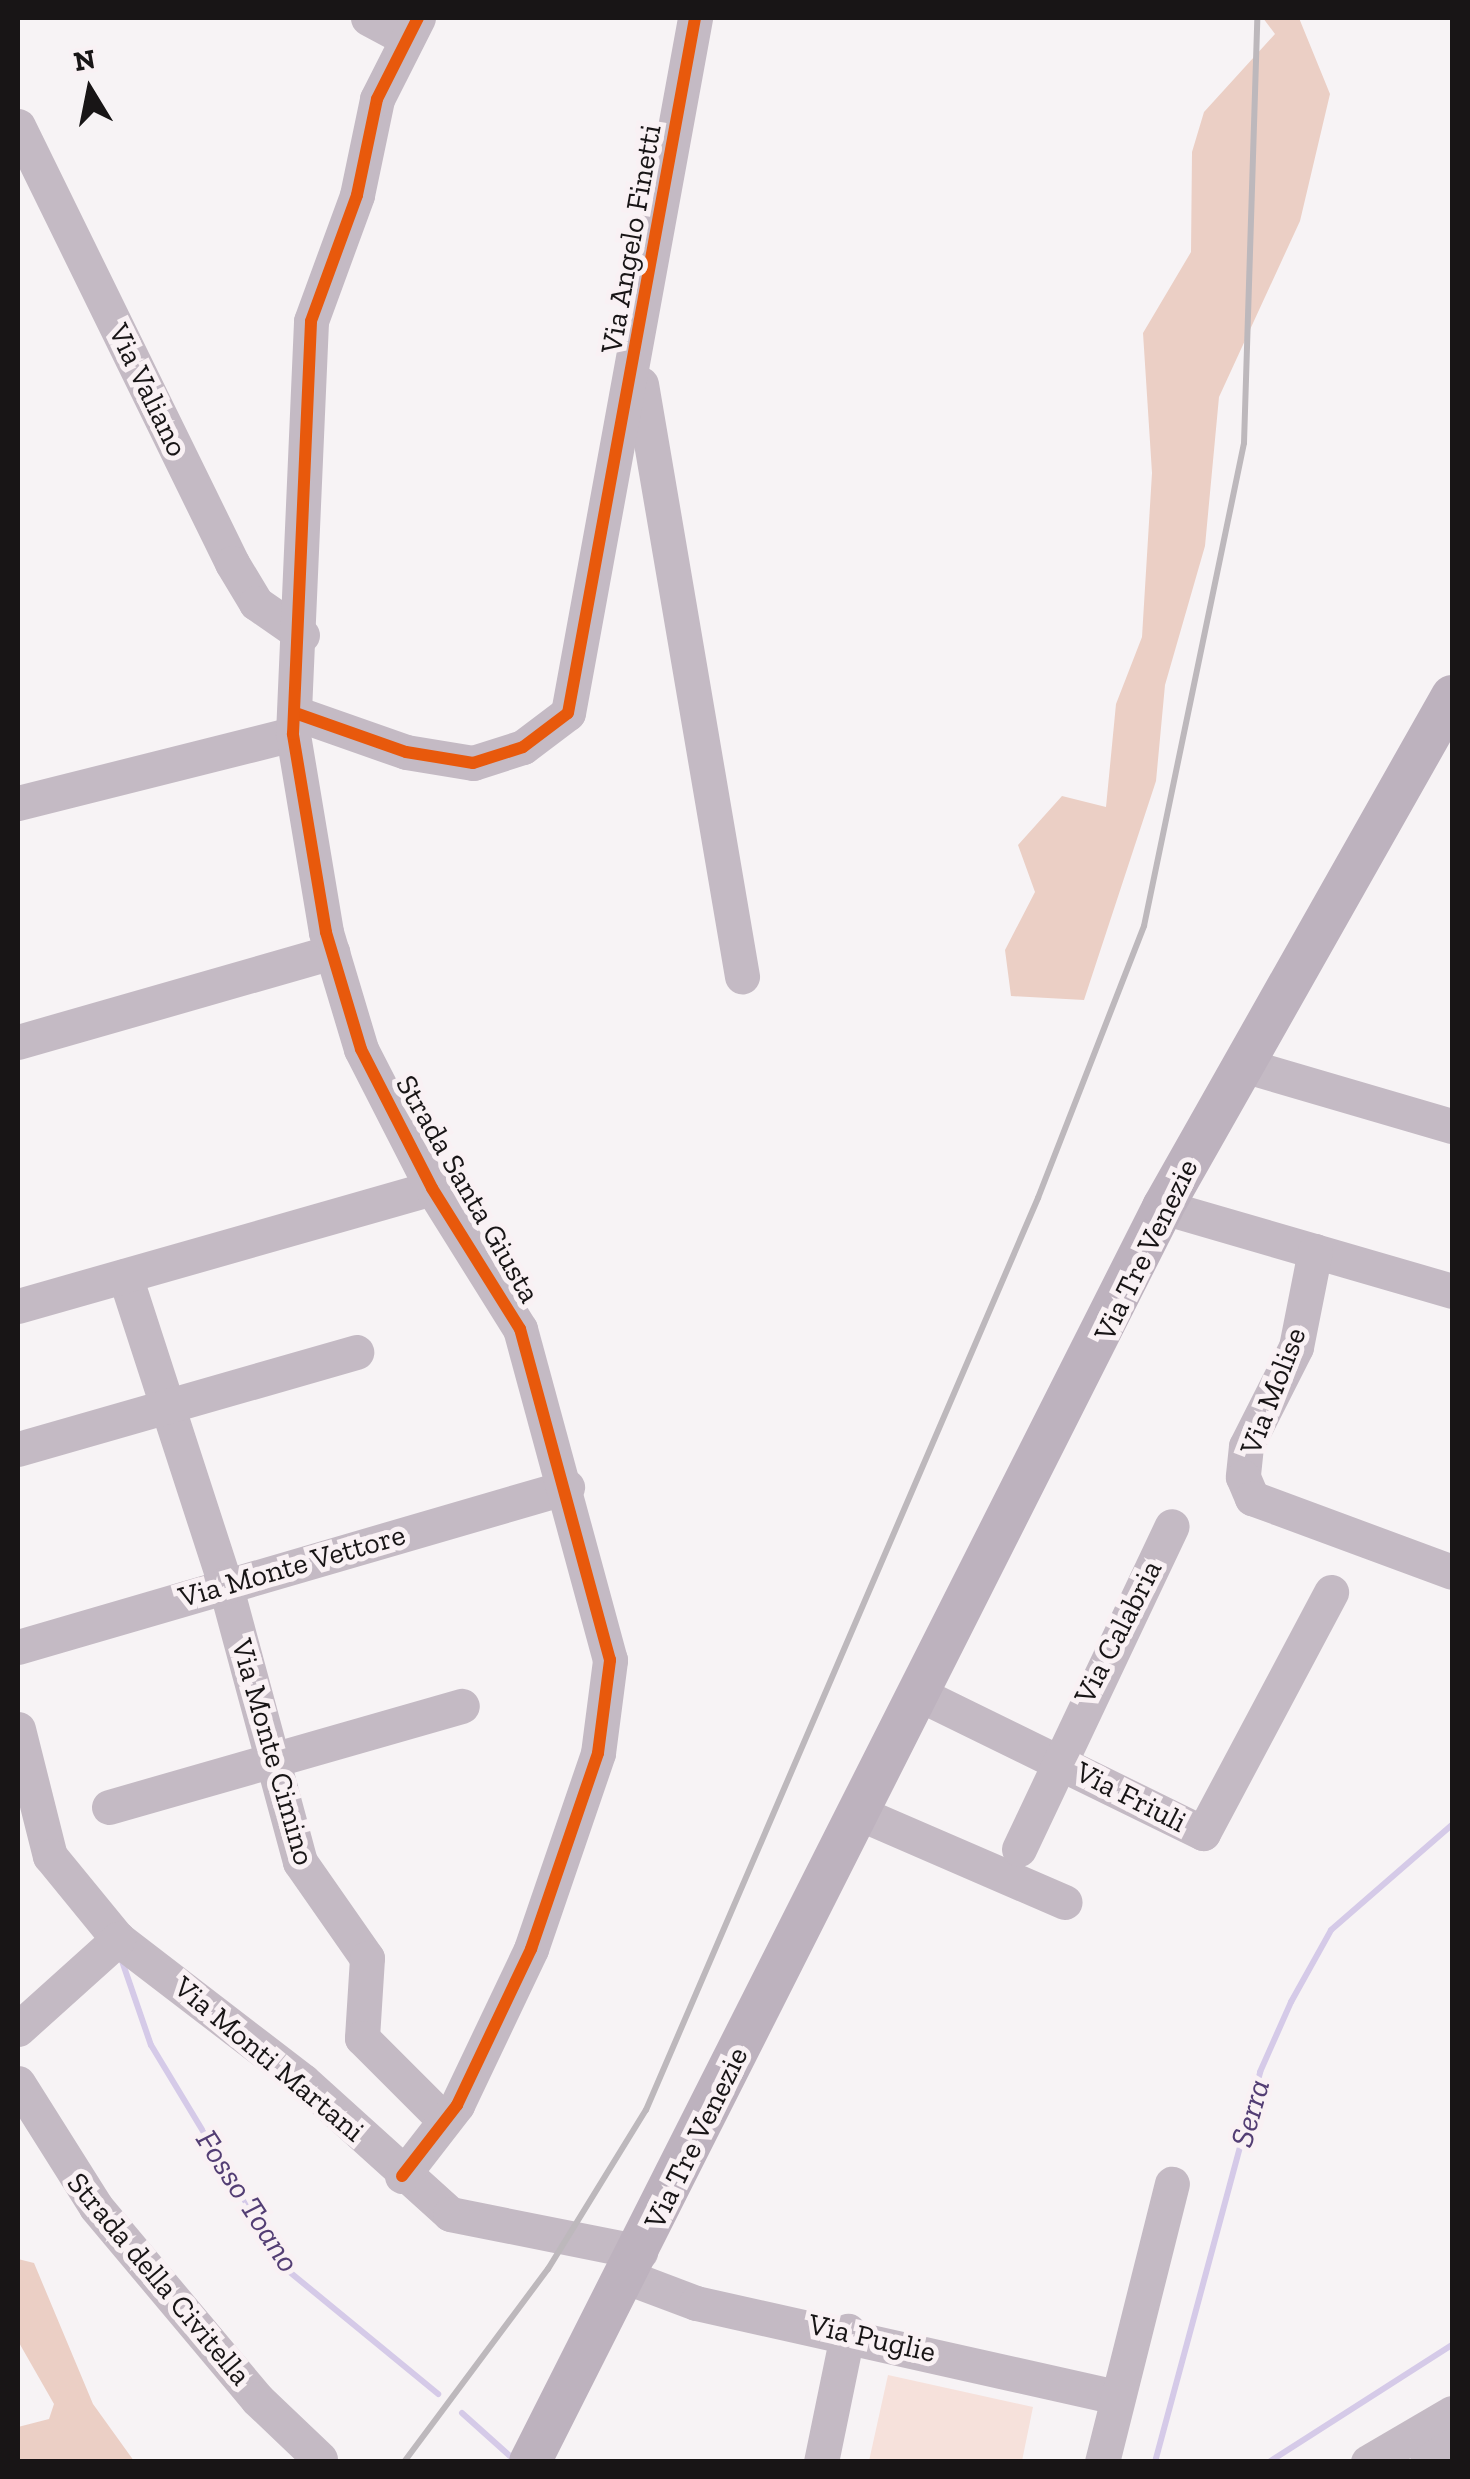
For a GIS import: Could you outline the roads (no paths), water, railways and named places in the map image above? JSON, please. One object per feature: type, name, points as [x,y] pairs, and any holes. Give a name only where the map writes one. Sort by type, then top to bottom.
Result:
[{"type":"main road","name":"Via Tre Venezie","points":[[530,2462],[633,2265],[858,1813],[922,1695],[1164,1207],[1452,696]]},
{"type":"street","name":"Strada Santa Giusta","points":[[368,18],[412,28],[377,100],[358,196],[311,322],[296,724],[332,952],[361,1049],[432,1188],[520,1329],[567,1487],[610,1660],[598,1754],[531,1949],[457,2105],[442,2116],[402,2176]]},
{"type":"street","name":"Via Angelo Finetti","points":[[296,724],[406,752],[473,763],[523,748],[568,713],[636,358],[695,18]]},
{"type":"street","name":"Via Valiano","points":[[18,126],[232,562],[256,602],[302,635]]},
{"type":"street","name":"Via Angelo Finetti","points":[[636,358],[742,976]]},
{"type":"street","points":[[18,804],[296,724]]},
{"type":"street","points":[[18,1042],[332,952]]},
{"type":"street","points":[[1244,1065],[1452,1126]]},
{"type":"street","name":"Strada Santa Giusta","points":[[18,1306],[432,1188]]},
{"type":"street","points":[[1164,1207],[1452,1291]]},
{"type":"street","name":"Via Molise","points":[[1315,1251],[1296,1347],[1246,1446],[1242,1477],[1252,1498],[1452,1572]]},
{"type":"street","name":"Via Monte Cimino","points":[[125,1276],[225,1584],[300,1862],[367,1958],[362,2038],[442,2116]]},
{"type":"street","points":[[18,1449],[356,1352]]},
{"type":"street","name":"Via Monte Vettore","points":[[18,1648],[225,1584],[567,1487]]},
{"type":"street","name":"Via Calabria","points":[[1019,1849],[1055,1758],[1172,1526]]},
{"type":"street","name":"Via Friuli","points":[[922,1695],[1203,1833],[1330,1592]]},
{"type":"street","points":[[108,1807],[462,1706]]},
{"type":"street","name":"Via Monti Martani","points":[[18,1729],[50,1856],[118,1940],[303,2082],[402,2176],[450,2214],[633,2265]]},
{"type":"street","points":[[858,1813],[1064,1902]]},
{"type":"street","points":[[18,2028],[118,1940]]},
{"type":"street","name":"Strada della Civitella","points":[[18,2083],[96,2208],[320,2459]]},
{"type":"street","points":[[1102,2462],[1172,2184]]},
{"type":"street","name":"Via Puglie","points":[[633,2265],[696,2303],[848,2331],[1118,2397]]},
{"type":"street","points":[[822,2462],[848,2331]]},
{"type":"street","points":[[1368,2462],[1452,2413]]},
{"type":"street","points":[[1427,2462],[1452,2446]]},
{"type":"waterway","name":"Serra","points":[[1155,2462],[1260,2072],[1291,2002],[1331,1930],[1452,1825]]},
{"type":"waterway","name":"Fosso Toano","points":[[122,1961],[151,2045],[286,2269],[438,2394]]},
{"type":"waterway","points":[[1269,2462],[1452,2345]]},
{"type":"waterway","name":"Fosso Toano","points":[[462,2413],[510,2456]]},
{"type":"railway","points":[[404,2462],[548,2269],[646,2110],[1038,1198],[1144,926],[1244,443],[1257,18]]}]
